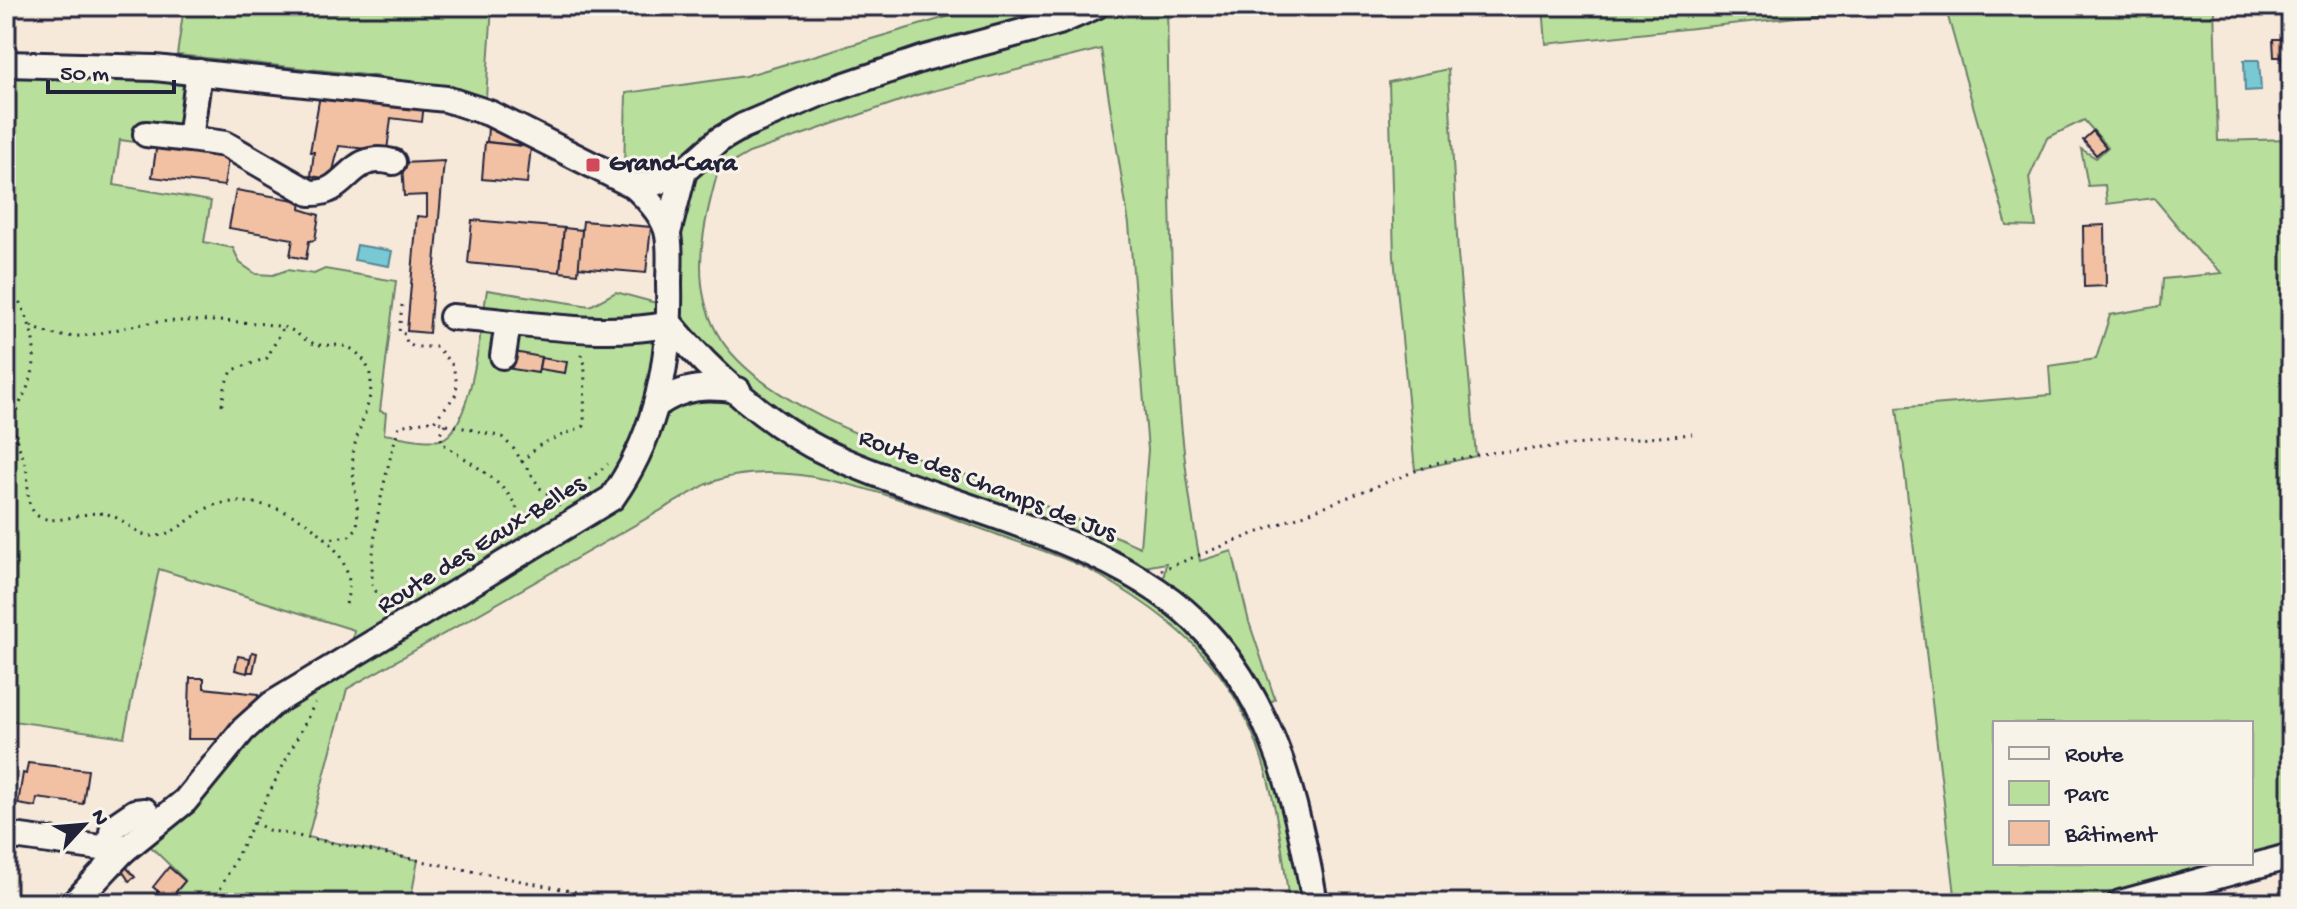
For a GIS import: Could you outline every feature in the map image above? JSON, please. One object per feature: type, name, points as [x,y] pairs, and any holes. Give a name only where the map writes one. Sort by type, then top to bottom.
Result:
[{"type":"street","points":[[634,186],[653,184],[684,171],[719,140],[743,126],[819,94],[925,58],[1059,22],[1096,6]]},
{"type":"street","points":[[6,64],[99,65],[199,72],[446,99],[489,113],[634,186],[655,209],[668,233]]},
{"type":"street","points":[[190,139],[199,72]]},
{"type":"street","points":[[146,134],[225,144],[310,193],[333,189],[361,163],[373,159],[393,162]]},
{"type":"street","name":"Route des Eaux-Belles","points":[[74,903],[116,849],[155,825],[185,801],[258,715],[612,498],[633,469],[658,404],[670,324],[668,233],[684,171]]},
{"type":"street","points":[[452,317],[576,327],[645,329],[670,324]]},
{"type":"street","points":[[503,356],[508,323]]},
{"type":"street","name":"Route des Champs de Jus","points":[[670,324],[699,358],[789,431],[826,453],[1095,557],[1153,589],[1192,618],[1230,661],[1270,735],[1298,812],[1315,903]]},
{"type":"street","points":[[658,404],[689,388],[738,390]]},
{"type":"street","points":[[6,835],[116,849]]},
{"type":"street","points":[[2120,903],[2291,856]]},
{"type":"path","points":[[6,282],[30,325],[34,358],[28,386],[16,412],[14,433],[27,473],[27,502],[36,515],[48,520],[106,513],[142,533],[156,536],[176,529],[212,506],[243,503],[297,519],[328,539],[348,577],[346,606]]},
{"type":"path","points":[[402,305],[399,333],[405,334],[407,343],[414,347],[437,347],[456,372],[455,396],[434,420]]},
{"type":"path","points":[[30,325],[68,338],[169,321],[283,328],[316,345],[345,345],[361,358],[368,376],[370,402],[353,453],[357,528],[349,536],[328,539]]},
{"type":"path","points":[[521,462],[541,444],[584,426],[585,364],[576,343],[576,327]]},
{"type":"path","points":[[222,405],[226,382],[233,370],[267,358],[283,328]]},
{"type":"path","points":[[429,584],[389,601],[374,592],[372,580],[380,501],[399,426],[434,420],[502,437],[541,489],[561,503]]},
{"type":"path","points":[[446,424],[440,433],[442,443],[475,465],[514,502],[520,516],[521,530],[532,523]]},
{"type":"path","points":[[1189,560],[1436,463],[1488,453],[1692,434]]},
{"type":"path","points":[[554,508],[615,456]]},
{"type":"path","points":[[213,903],[334,669]]},
{"type":"path","points":[[254,822],[268,830],[586,894],[613,903]]},
{"type":"green space","points":[[184,6],[492,6],[486,98],[375,76],[177,55]]},
{"type":"green space","points":[[984,6],[1067,6],[917,50],[693,148],[658,168],[624,169],[626,93],[745,76]]},
{"type":"green space","points":[[1117,6],[1167,6],[1172,285],[1181,424],[1189,492],[1200,561],[1232,551],[1249,622],[1275,699],[1264,707],[1162,586],[1166,563],[1139,568],[903,471],[834,448],[770,406],[723,367],[688,326],[679,308],[678,237],[683,202],[697,172],[720,151],[752,131],[837,95],[927,67],[1076,29]],"holes":[[[1101,49],[1129,224],[1148,450],[1140,547],[1026,498],[879,443],[799,405],[765,383],[736,358],[716,331],[703,292],[704,231],[718,171],[749,153],[917,95]]]},
{"type":"green space","points":[[1543,6],[1898,6],[1546,44]]},
{"type":"green space","points":[[1945,6],[2214,6],[2218,141],[2291,139],[2291,849],[2253,858],[2253,721],[1993,721],[1993,865],[2228,865],[2090,903],[1956,903],[1897,408],[2051,395],[2049,366],[2096,359],[2110,315],[2161,306],[2163,279],[2222,273],[2200,253],[2154,198],[2107,204],[2105,185],[2088,186],[2081,149],[2096,158],[2108,147],[2084,120],[2047,138],[2029,178],[2036,227],[2007,226]]},
{"type":"green space","points":[[1448,69],[1458,254],[1476,456],[1415,470],[1394,257],[1389,82]]},
{"type":"green space","points":[[6,73],[190,81],[185,128],[138,123],[134,142],[120,140],[114,185],[211,201],[204,242],[233,248],[240,263],[256,274],[273,275],[287,270],[314,274],[325,269],[396,281],[380,411],[386,413],[384,434],[434,441],[451,433],[468,397],[487,290],[590,306],[616,292],[660,304],[656,338],[660,346],[638,432],[610,487],[352,646],[354,630],[159,569],[124,737],[6,720]]},
{"type":"green space","points":[[709,392],[1091,561],[1201,634],[1260,724],[1309,903],[1289,903],[1269,784],[1261,755],[1237,701],[1208,659],[1165,619],[1099,575],[1047,552],[889,496],[812,477],[775,473],[739,475],[707,484],[347,689],[308,837],[418,860],[410,903],[167,903],[185,880],[149,845],[263,723],[632,489],[646,467],[662,411]]},
{"type":"water","points":[[2244,60],[2259,60],[2261,90],[2245,91]]},
{"type":"water","points":[[357,245],[392,251],[389,266],[354,260]]},
{"type":"building","points":[[2273,39],[2291,39],[2291,97],[2284,97],[2282,57],[2274,57]]},
{"type":"building","points":[[320,95],[424,103],[422,122],[391,118],[387,151],[339,146],[331,179],[311,176],[314,152],[310,152]]},
{"type":"building","points":[[488,127],[526,146],[487,142]]},
{"type":"building","points":[[2093,131],[2106,147],[2096,155],[2083,140]]},
{"type":"building","points":[[485,142],[531,147],[527,183],[482,179]]},
{"type":"building","points":[[157,143],[229,153],[224,186],[152,177]]},
{"type":"building","points":[[444,161],[429,333],[407,331],[417,216],[427,217],[427,195],[404,196],[402,163]]},
{"type":"building","points":[[236,190],[301,201],[300,209],[319,215],[315,240],[309,241],[306,259],[290,256],[293,239],[229,228]]},
{"type":"building","points":[[472,220],[564,228],[560,272],[468,263]]},
{"type":"building","points":[[583,221],[651,227],[646,273],[578,267]]},
{"type":"building","points":[[2105,225],[2106,286],[2084,287],[2083,226]]},
{"type":"building","points":[[564,228],[582,230],[578,274],[560,272]]},
{"type":"building","points":[[509,351],[541,357],[538,373],[506,368]]},
{"type":"building","points":[[541,358],[567,362],[565,373],[539,369]]},
{"type":"building","points":[[252,652],[257,653],[253,672],[247,672]]},
{"type":"building","points":[[238,656],[250,658],[247,673],[235,670]]},
{"type":"building","points":[[190,678],[204,678],[204,688],[258,694],[257,707],[227,739],[188,739]]},
{"type":"building","points":[[28,763],[88,770],[83,804],[37,798],[36,807],[18,804],[23,773],[26,774]]},
{"type":"building","points":[[130,861],[127,868],[135,877],[129,881],[123,872],[113,880],[110,878]]},
{"type":"building","points":[[169,867],[185,881],[169,900],[153,887]]},
{"type":"building","points":[[158,891],[169,900],[148,903]]},
{"type":"place","name":"Grand-Cara","points":[[593,165]]}]
